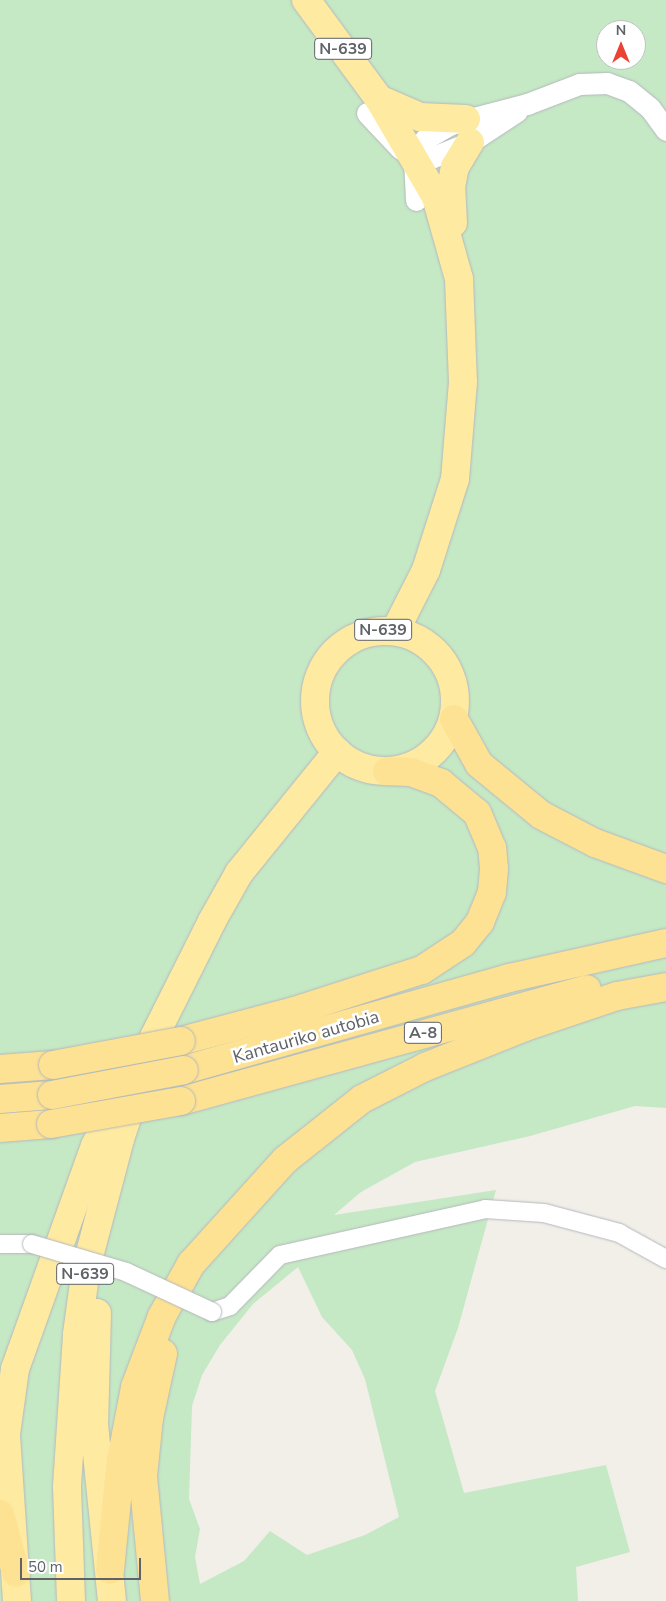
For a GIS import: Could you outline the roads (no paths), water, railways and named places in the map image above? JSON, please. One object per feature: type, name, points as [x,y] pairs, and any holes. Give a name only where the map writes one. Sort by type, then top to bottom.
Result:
[{"type":"highway","name":"N-639","points":[[289,0],[414,158],[436,197],[455,262],[463,356],[463,409],[455,479],[426,570],[395,631]]},
{"type":"highway","name":"N-639","points":[[306,0],[373,106],[416,200],[443,266],[463,356]]},
{"type":"highway","points":[[373,106],[468,131],[455,167],[451,188],[455,262]]},
{"type":"highway","name":"N-639","points":[[395,631],[420,640],[440,656],[454,686],[454,719],[442,742],[427,757],[408,767],[387,771],[360,766],[337,752],[316,717],[316,690],[322,670],[333,654],[355,637],[395,631]]},
{"type":"highway","points":[[454,719],[479,764],[541,815],[595,843],[666,869]]},
{"type":"highway","name":"N-639","points":[[71,1601],[67,1486],[70,1414],[86,1268],[120,1139],[168,1039],[239,873],[337,752]]},
{"type":"highway","points":[[0,1070],[52,1065],[294,1011],[422,970],[463,943],[480,922],[492,892],[494,869],[492,848],[477,813],[441,783],[411,772],[387,771]]},
{"type":"highway","name":"Kantauriko autobia","points":[[0,1099],[52,1095],[184,1070],[509,978],[666,943]]},
{"type":"highway","name":"Kantauriko autobia","points":[[0,1128],[51,1124],[181,1101],[532,1003],[666,973]]},
{"type":"highway","points":[[110,1570],[121,1460],[135,1387],[162,1316],[191,1264],[285,1160],[362,1099],[425,1067],[525,1027],[617,996],[666,987]]},
{"type":"highway","points":[[112,1601],[94,1424],[96,1316],[108,1240],[168,1039]]},
{"type":"highway","points":[[17,1601],[6,1434],[15,1369],[95,1146],[118,1097],[168,1039]]},
{"type":"highway","points":[[155,1601],[144,1476],[149,1418],[164,1346],[198,1271],[236,1212]]},
{"type":"highway","points":[[0,1514],[16,1572]]},
{"type":"street","points":[[416,200],[414,158],[437,157],[468,131],[527,104],[578,84],[607,83],[637,97],[666,130]]},
{"type":"street","points":[[0,1244],[32,1244],[126,1272],[212,1312],[230,1306],[280,1255],[485,1209],[544,1213],[619,1233],[666,1259]]}]
